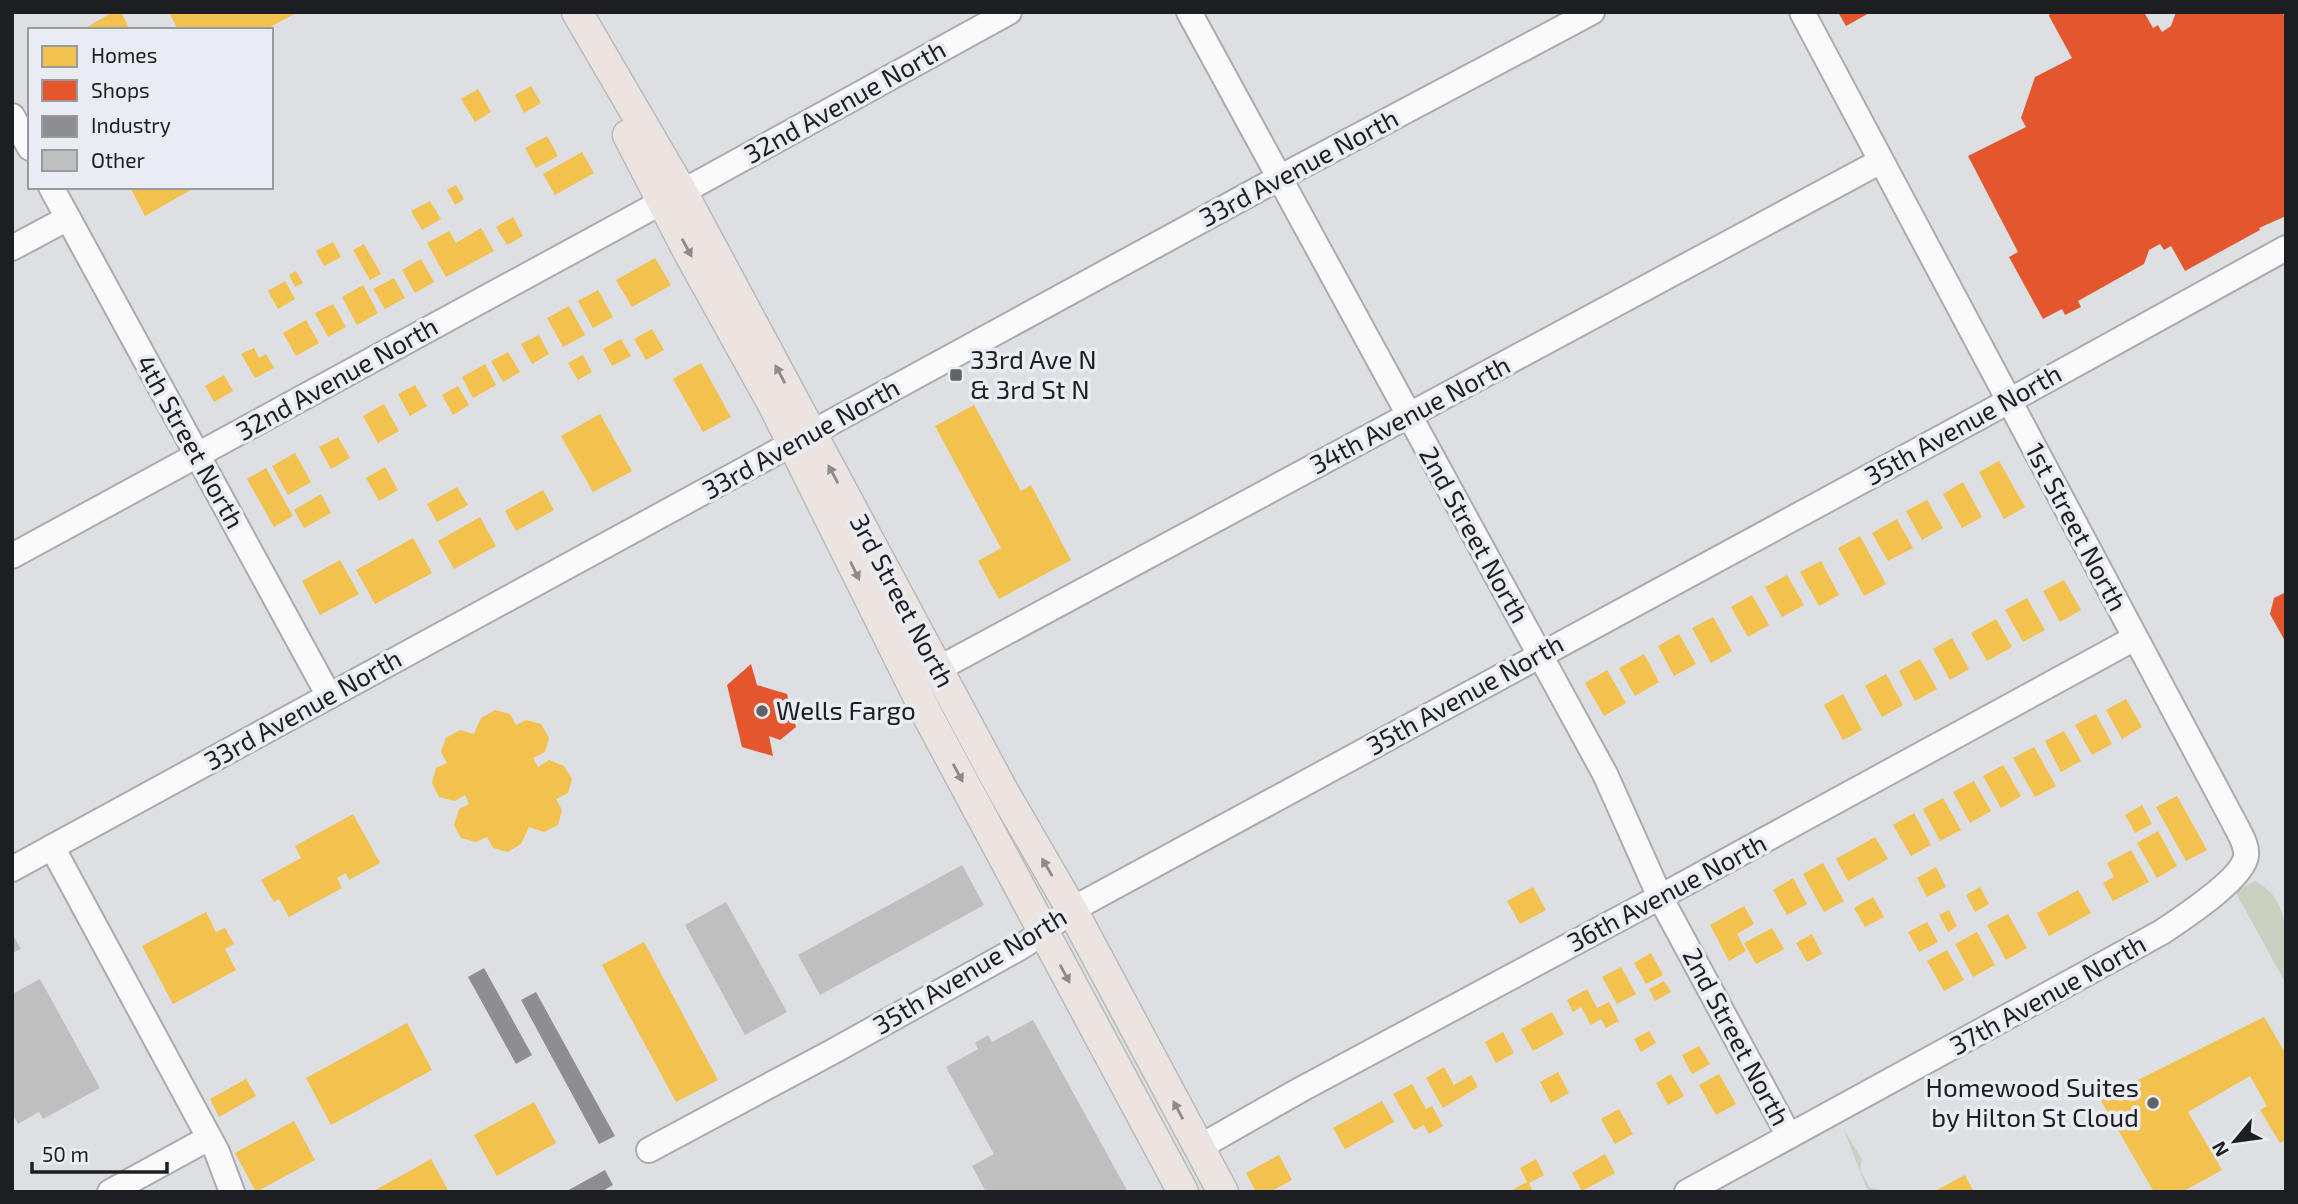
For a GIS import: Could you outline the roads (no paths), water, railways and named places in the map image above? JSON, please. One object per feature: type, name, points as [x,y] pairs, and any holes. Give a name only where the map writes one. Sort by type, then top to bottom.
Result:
[{"type":"main road","name":"3rd Street North","points":[[567,12],[672,197]]},
{"type":"main road","name":"3rd Street North","points":[[577,12],[672,197],[802,439],[938,669],[1003,791],[1072,910],[1223,1192]]},
{"type":"main road","name":"3rd Street North","points":[[802,439],[929,718],[1184,1192]]},
{"type":"street","name":"32nd Avenue North","points":[[12,556],[1009,12]]},
{"type":"street","name":"2nd Street North","points":[[1189,12],[1605,775],[1660,897],[1789,1136]]},
{"type":"street","name":"33rd Avenue North","points":[[12,869],[1279,178],[1592,12]]},
{"type":"street","name":"1st Street North","points":[[1801,12],[2238,830],[2246,846],[2246,858]]},
{"type":"street","points":[[12,116],[28,144]]},
{"type":"street","name":"34th Avenue North","points":[[938,669],[1881,161]]},
{"type":"street","name":"4th Street North","points":[[52,189],[329,696]]},
{"type":"street","points":[[12,248],[68,218]]},
{"type":"street","name":"35th Avenue North","points":[[649,1150],[843,1046],[1044,933],[1072,910],[2286,248]]},
{"type":"street","name":"36th Avenue North","points":[[1198,1148],[1300,1090],[2135,638]]},
{"type":"street","points":[[52,847],[209,1138],[232,1192]]},
{"type":"street","name":"37th Avenue North","points":[[1687,1192],[2162,932],[2213,895],[2236,874],[2246,858]]},
{"type":"street","points":[[110,1192],[209,1138]]},
{"type":"place","name":"33rd Ave N & 3rd St N","points":[[956,375]]},
{"type":"place","name":"Wells Fargo","points":[[762,711]]},
{"type":"place","name":"Homewood Suites by Hilton St Cloud","points":[[2153,1103]]}]
